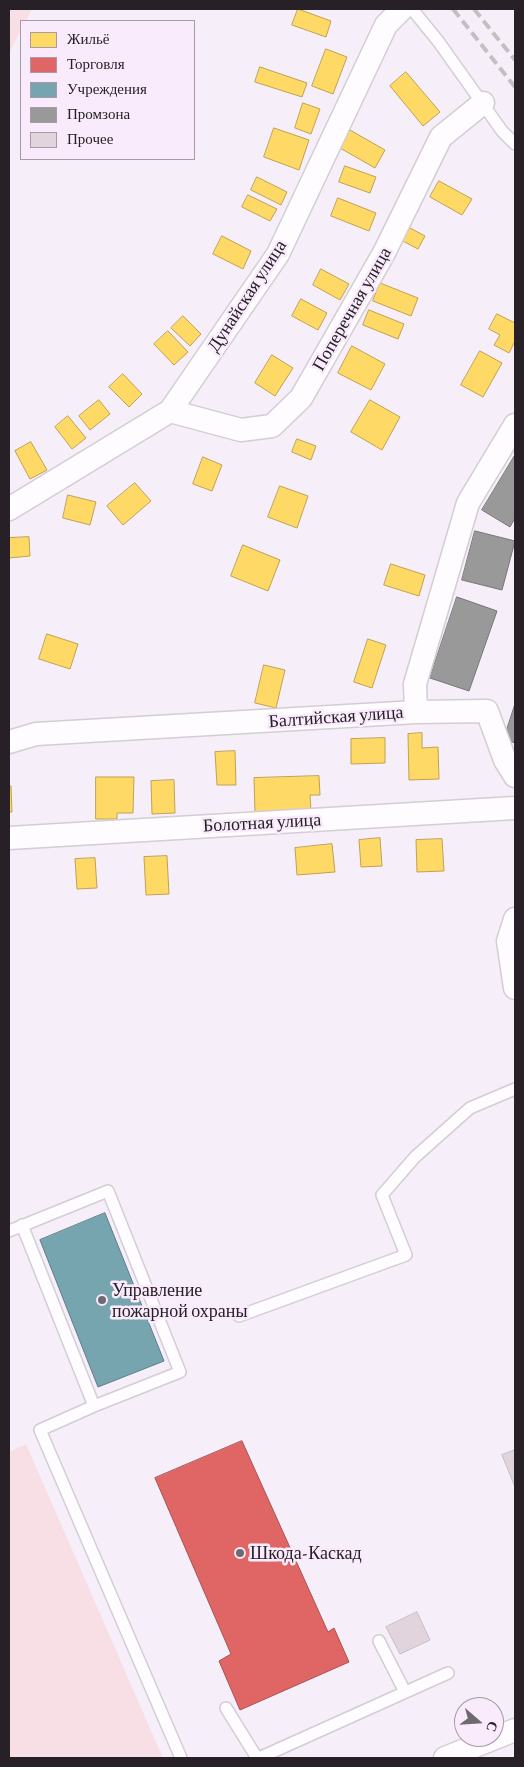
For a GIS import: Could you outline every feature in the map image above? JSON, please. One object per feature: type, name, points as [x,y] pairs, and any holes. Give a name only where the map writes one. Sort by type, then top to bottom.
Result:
[{"type":"street","name":"Дунайская улица","points":[[9,510],[170,411],[278,254],[386,25],[402,9]]},
{"type":"street","name":"Поперечная улица","points":[[170,411],[241,430],[272,426],[301,398],[370,278],[441,137],[483,103]]},
{"type":"street","name":"Балтийская улица","points":[[9,742],[36,734],[416,712],[415,684],[468,503],[515,425]]},
{"type":"street","points":[[416,712],[488,711],[504,760],[515,776]]},
{"type":"street","name":"Болотная улица","points":[[9,838],[515,808]]},
{"type":"street","points":[[515,919],[508,941],[515,988]]},
{"type":"street","points":[[444,1758],[515,1730]]},
{"type":"lane","points":[[412,9],[502,131],[515,144]]},
{"type":"lane","points":[[239,1316],[406,1255],[382,1195],[416,1157],[470,1108],[515,1089]]},
{"type":"lane","points":[[9,1231],[108,1191],[180,1372],[94,1406],[40,1430],[181,1758]]},
{"type":"lane","points":[[22,1225],[94,1406]]},
{"type":"lane","points":[[379,1641],[405,1692]]},
{"type":"lane","points":[[226,1708],[258,1758],[448,1673]]},
{"type":"shaded area","points":[[9,9],[32,9],[26,20],[20,20],[20,32],[9,53]]},
{"type":"shaded area","points":[[26,1444],[163,1758],[9,1758],[9,1452]]},
{"type":"building: Жильё","points":[[298,9],[331,21],[326,37],[292,25]]},
{"type":"building: Жильё","points":[[326,49],[347,57],[333,94],[312,86]]},
{"type":"building: Жильё","points":[[260,67],[307,83],[302,97],[255,82]]},
{"type":"building: Жильё","points":[[406,72],[440,112],[423,126],[390,86]]},
{"type":"building: Жильё","points":[[303,103],[320,109],[311,134],[295,128]]},
{"type":"building: Жильё","points":[[274,128],[309,140],[299,170],[264,157]]},
{"type":"building: Жильё","points":[[350,130],[385,150],[375,168],[340,148]]},
{"type":"building: Жильё","points":[[345,166],[376,177],[370,193],[339,182]]},
{"type":"building: Жильё","points":[[257,177],[287,192],[281,205],[251,190]]},
{"type":"building: Жильё","points":[[439,181],[472,199],[462,215],[430,197]]},
{"type":"building: Жильё","points":[[248,195],[277,209],[270,221],[242,207]]},
{"type":"building: Жильё","points":[[338,198],[376,213],[369,231],[331,216]]},
{"type":"building: Жильё","points":[[408,227],[425,236],[418,249],[401,240]]},
{"type":"building: Жильё","points":[[222,236],[251,251],[243,269],[213,254]]},
{"type":"building: Жильё","points":[[321,269],[349,284],[340,300],[313,285]]},
{"type":"building: Жильё","points":[[380,283],[418,298],[411,316],[373,301]]},
{"type":"building: Жильё","points":[[301,299],[327,313],[318,330],[292,316]]},
{"type":"building: Жильё","points":[[369,310],[404,324],[398,339],[363,325]]},
{"type":"building: Жильё","points":[[497,314],[515,323],[515,341],[509,353],[494,345],[500,335],[489,329]]},
{"type":"building: Жильё","points":[[183,316],[201,334],[190,346],[171,328]]},
{"type":"building: Жильё","points":[[168,331],[188,352],[174,365],[154,344]]},
{"type":"building: Жильё","points":[[352,346],[385,364],[371,390],[338,373]]},
{"type":"building: Жильё","points":[[480,351],[502,363],[483,397],[461,385]]},
{"type":"building: Жильё","points":[[272,355],[293,368],[275,396],[255,383]]},
{"type":"building: Жильё","points":[[123,374],[142,394],[129,407],[109,387]]},
{"type":"building: Жильё","points":[[99,400],[110,414],[90,430],[79,416]]},
{"type":"building: Жильё","points":[[370,400],[400,417],[382,450],[351,432]]},
{"type":"building: Жильё","points":[[68,416],[86,438],[72,449],[55,427]]},
{"type":"building: Жильё","points":[[297,439],[316,446],[311,460],[292,452]]},
{"type":"building: Жильё","points":[[31,442],[47,470],[30,479],[15,451]]},
{"type":"building: Жильё","points":[[203,457],[222,465],[212,491],[193,484]]},
{"type":"building: Жильё","points":[[135,483],[151,501],[123,525],[107,506]]},
{"type":"building: Жильё","points":[[280,486],[308,496],[297,528],[268,517]]},
{"type":"building: Жильё","points":[[68,495],[96,502],[90,525],[63,518]]},
{"type":"building: Жильё","points":[[29,537],[30,556],[9,558],[9,538]]},
{"type":"building: Жильё","points":[[243,545],[280,560],[268,591],[231,576]]},
{"type":"building: Жильё","points":[[391,564],[425,575],[419,596],[384,585]]},
{"type":"building: Жильё","points":[[47,634],[78,644],[70,669],[39,659]]},
{"type":"building: Жильё","points":[[368,639],[386,645],[372,688],[354,682]]},
{"type":"building: Жильё","points":[[264,665],[285,670],[276,708],[255,703]]},
{"type":"building: Жильё","points":[[422,733],[422,748],[438,747],[439,779],[409,780],[408,734]]},
{"type":"building: Жильё","points":[[385,738],[385,763],[351,764],[351,739]]},
{"type":"building: Жильё","points":[[235,751],[236,785],[217,785],[215,752]]},
{"type":"building: Жильё","points":[[319,776],[320,795],[310,795],[311,811],[255,813],[254,778]]},
{"type":"building: Жильё","points":[[96,777],[134,777],[133,813],[117,813],[117,819],[96,819]]},
{"type":"building: Жильё","points":[[174,780],[175,813],[152,814],[151,781]]},
{"type":"building: Жильё","points":[[9,786],[11,786],[12,812],[9,812]]},
{"type":"building: Жильё","points":[[380,838],[382,866],[361,867],[359,840]]},
{"type":"building: Жильё","points":[[442,839],[444,871],[417,872],[416,840]]},
{"type":"building: Жильё","points":[[332,844],[335,872],[297,875],[295,848]]},
{"type":"building: Жильё","points":[[167,856],[169,894],[146,895],[144,857]]},
{"type":"building: Жильё","points":[[95,858],[97,888],[77,889],[75,859]]},
{"type":"building: Торговля","name":"Шкода-Каскад","points":[[242,1441],[328,1632],[334,1628],[349,1662],[240,1710],[219,1661],[231,1654],[155,1478]]},
{"type":"building: Учреждения","name":"Управление пожарной охраны","points":[[105,1213],[164,1361],[98,1387],[40,1240]]},
{"type":"building: Промзона","points":[[515,455],[515,518],[510,527],[482,510]]},
{"type":"building: Промзона","points":[[475,531],[515,541],[502,590],[462,580]]},
{"type":"building: Промзона","points":[[457,597],[497,611],[469,691],[430,678]]},
{"type":"building: Промзона","points":[[515,704],[515,743],[504,739]]},
{"type":"building: Прочее","points":[[515,1450],[515,1487],[502,1455]]},
{"type":"building: Прочее","points":[[417,1612],[430,1640],[400,1654],[386,1627]]},
{"type":"railway","points":[[453,9],[515,87]]},
{"type":"railway","points":[[474,9],[515,60]]},
{"type":"place","name":"Управление пожарной охраны","points":[[102,1300]]},
{"type":"place","name":"Шкода-Каскад","points":[[240,1553]]}]
